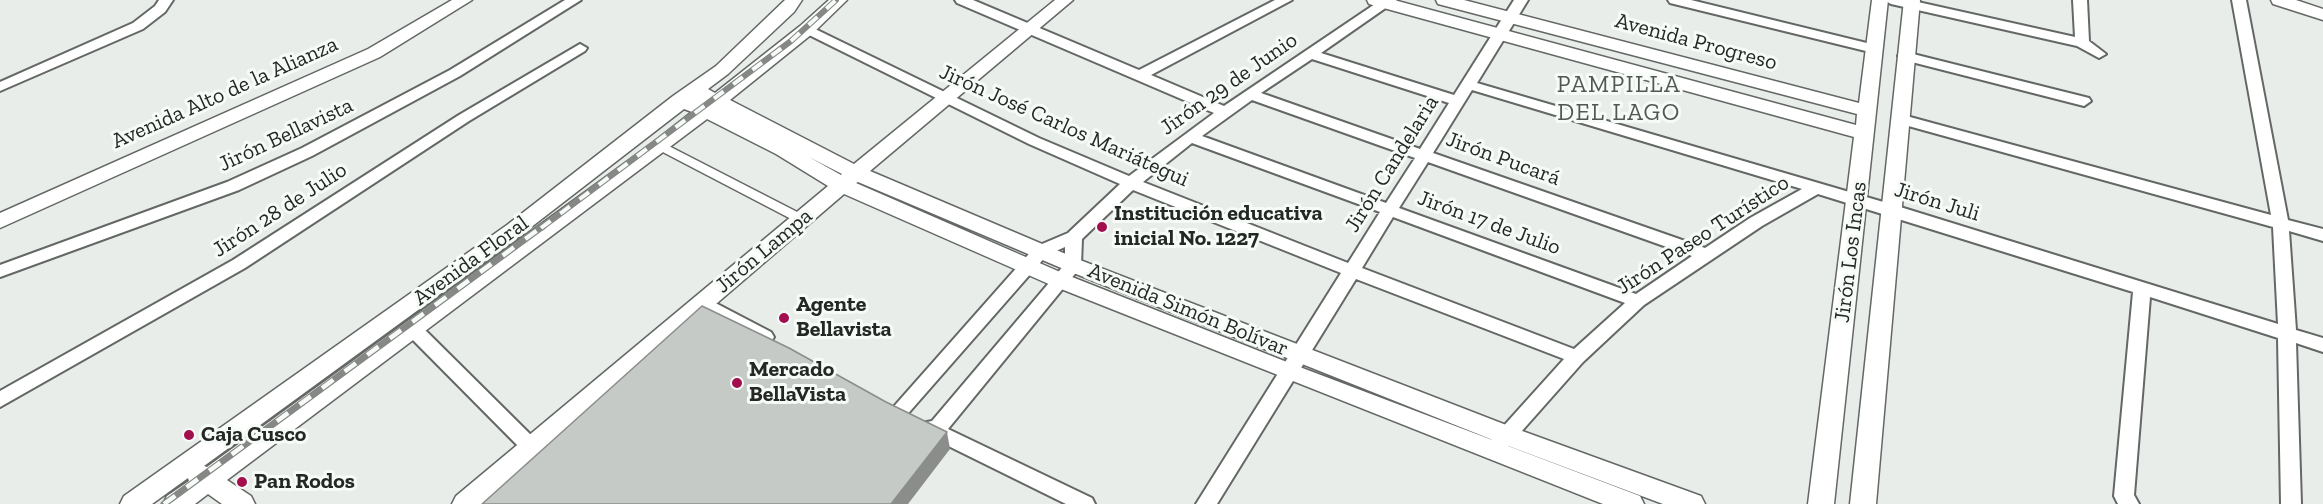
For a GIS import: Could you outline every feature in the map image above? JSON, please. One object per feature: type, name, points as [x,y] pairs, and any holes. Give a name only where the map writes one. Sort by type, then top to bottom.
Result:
[{"type":"street","points":[[0,87],[138,26],[160,9],[166,0]]},
{"type":"street","name":"Avenida Alto de la Alianza","points":[[0,221],[374,53],[464,0]]},
{"type":"street","name":"Jirón Bellavista","points":[[0,271],[232,186],[307,152],[455,73],[574,0]]},
{"type":"street","name":"Avenida Floral","points":[[151,500],[187,466],[514,230],[741,53],[794,0]]},
{"type":"street","name":"Avenida Floral","points":[[176,504],[661,146],[806,30],[839,0]]},
{"type":"street","points":[[962,0],[1226,112]]},
{"type":"street","name":"Jirón Lampa","points":[[465,504],[702,302],[1065,0]]},
{"type":"street","points":[[1140,74],[1285,0]]},
{"type":"street","name":"Avenida Progreso","points":[[1444,0],[1868,111]]},
{"type":"street","name":"Jirón Candelaria","points":[[1206,504],[1521,0]]},
{"type":"street","points":[[1675,0],[1874,49]]},
{"type":"street","name":"Jirón Los Incas","points":[[1821,504],[1880,0]]},
{"type":"street","points":[[2080,0],[2082,42]]},
{"type":"street","points":[[2239,0],[2281,225],[2287,334],[2291,504]]},
{"type":"street","points":[[2279,0],[2323,15]]},
{"type":"street","name":"Avenida Progreso","points":[[1384,1],[1865,134]]},
{"type":"street","name":"Jirón 29 de Junio","points":[[898,412],[1034,258],[1074,237],[1131,183],[1190,137],[1384,1]]},
{"type":"street","points":[[1905,1],[2082,42],[2099,54]]},
{"type":"street","name":"Jirón Los Incas","points":[[1863,504],[1905,56],[1905,1]]},
{"type":"street","name":"Jirón José Carlos Mariátegui","points":[[806,30],[1034,141],[1131,183],[1577,357]]},
{"type":"street","name":"Jirón 28 de Julio","points":[[0,400],[239,264],[464,118],[580,48]]},
{"type":"street","points":[[1311,54],[1458,101]]},
{"type":"street","points":[[1905,56],[2084,101]]},
{"type":"street","name":"Jirón Juli","points":[[1468,85],[1891,210],[2323,345]]},
{"type":"street","name":"Jirón Pucará","points":[[1250,94],[1706,255]]},
{"type":"street","name":"Avenida Simón Bolívar","points":[[687,95],[713,106],[849,179],[1066,273],[1500,443],[1631,504]]},
{"type":"street","points":[[1899,119],[2323,236]]},
{"type":"street","name":"Jirón 17 de Julio","points":[[1190,137],[1389,212],[1638,301]]},
{"type":"street","points":[[661,146],[801,219]]},
{"type":"street","name":"Jirón Paseo Turístico","points":[[1500,443],[1577,357],[1638,301],[1756,222],[1815,189]]},
{"type":"street","points":[[935,431],[1066,273],[1074,237]]},
{"type":"street","points":[[2129,504],[2124,495],[2142,288]]},
{"type":"street","points":[[702,302],[784,349]]},
{"type":"street","points":[[413,329],[531,447]]},
{"type":"street","points":[[877,400],[1085,504]]},
{"type":"street","name":"Avenida Simón Bolívar","points":[[1500,443],[1692,504]]},
{"type":"street","points":[[187,466],[242,504]]},
{"type":"building","name":"Mercado BellaVista","points":[[702,306],[789,348],[886,402],[947,432],[891,504],[482,504]]},
{"type":"railway","points":[[541,228],[791,41],[836,0]]},
{"type":"railway","points":[[164,504],[543,226]]},
{"type":"place","name":"Institución educativa inicial No. 1227","points":[[1102,227]]},
{"type":"place","name":"Agente Bellavista","points":[[784,318]]},
{"type":"place","name":"Mercado BellaVista","points":[[737,383]]},
{"type":"place","name":"Caja Cusco","points":[[189,435]]},
{"type":"place","name":"Pan Rodos","points":[[242,482]]},
{"type":"district","name":"PAMPILLA DEL LAGO","points":[[1619,99]]}]
